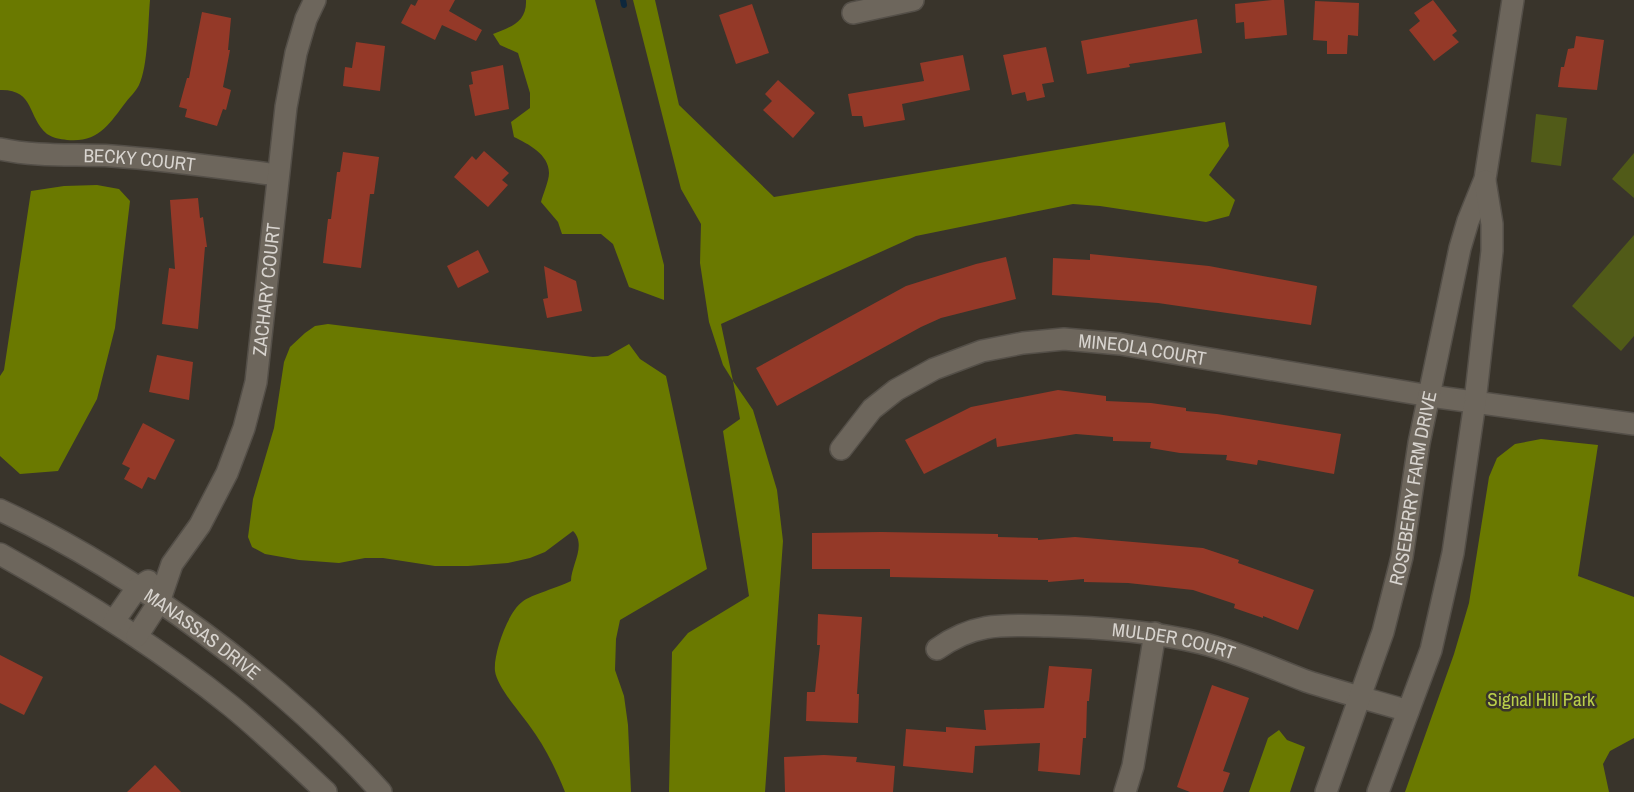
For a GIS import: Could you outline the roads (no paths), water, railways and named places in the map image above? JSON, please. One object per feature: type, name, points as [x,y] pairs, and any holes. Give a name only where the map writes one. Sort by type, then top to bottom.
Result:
[{"type":"street","name":"ZACHARY COURT","points":[[136,636],[159,602],[172,565],[200,525],[227,473],[244,428],[256,382],[285,107],[296,54],[306,19],[315,0]]},
{"type":"street","points":[[853,13],[913,0]]},
{"type":"street","name":"ROSEBERRY FARM DRIVE","points":[[1326,792],[1383,632],[1402,556],[1419,443],[1460,248],[1485,179],[1514,0]]},
{"type":"street","name":"BECKY COURT","points":[[0,149],[46,156],[110,156],[153,160],[278,175]]},
{"type":"street","name":"ROSEBERRY FARM DRIVE","points":[[1378,792],[1431,650],[1446,590],[1475,402],[1492,251],[1492,224],[1485,179]]},
{"type":"street","name":"MINEOLA COURT","points":[[841,449],[872,409],[896,390],[934,369],[982,351],[1064,339],[1120,344],[1430,396],[1634,424]]},
{"type":"street","name":"MANASSAS DRIVE","points":[[0,510],[137,588],[236,659],[354,762],[380,792]]},
{"type":"street","name":"MANASSAS DRIVE","points":[[0,554],[136,636],[232,707],[326,792]]},
{"type":"street","name":"ZACHARY COURT","points":[[114,621],[137,588],[172,565]]},
{"type":"street","name":"MULDER COURT","points":[[937,649],[974,629],[993,625],[1103,627],[1154,633],[1205,644],[1310,682],[1408,711]]},
{"type":"street","points":[[1125,792],[1140,729],[1154,633]]},
{"type":"waterway","points":[[623,0],[624,5]]},
{"type":"park label","name":"Signal Hill Park","points":[[1541,699]]}]
